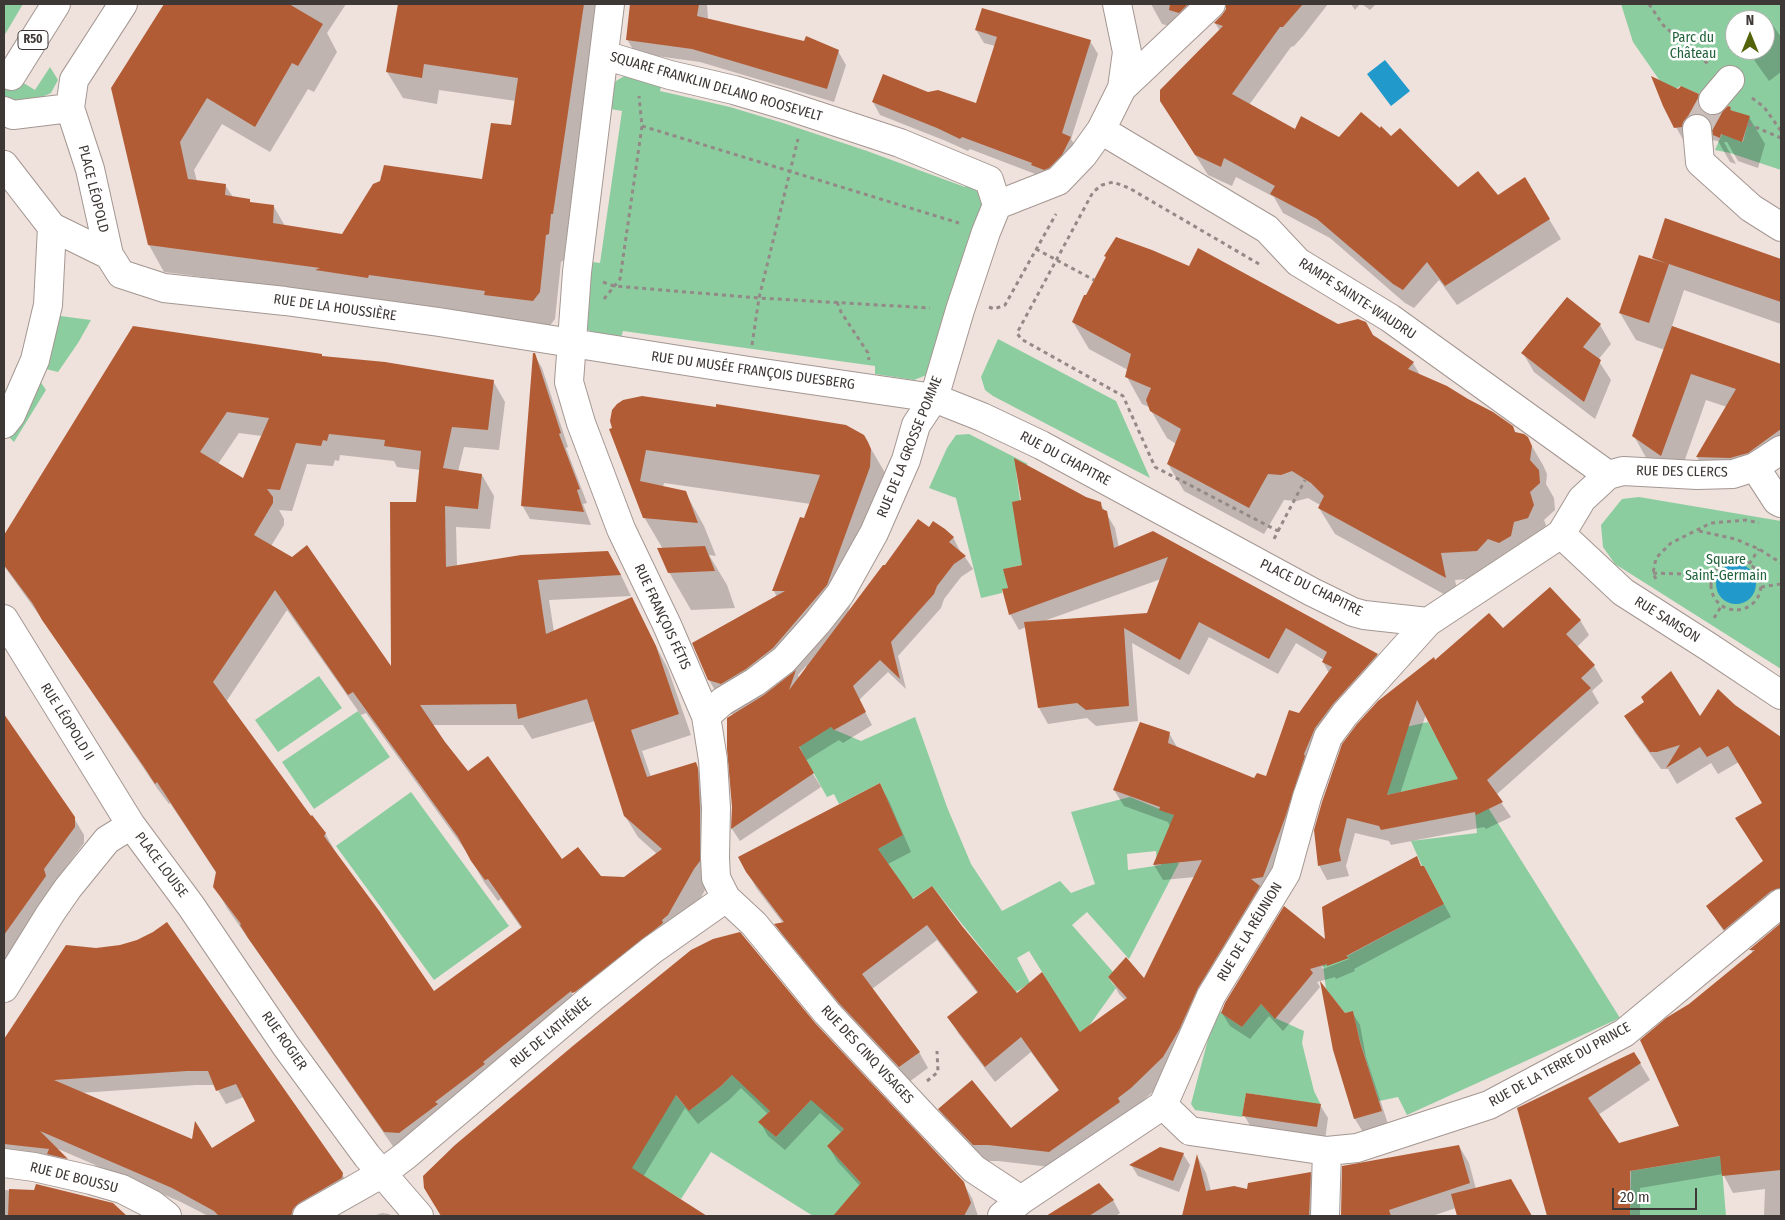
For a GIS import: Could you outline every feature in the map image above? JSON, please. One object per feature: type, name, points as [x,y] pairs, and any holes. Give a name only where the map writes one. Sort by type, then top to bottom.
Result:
[{"type":"main road","name":"R50","points":[[11,76],[56,4]]},
{"type":"main road","name":"PLACE LÉOPOLD","points":[[109,255],[90,169],[70,108],[74,80],[123,4]]},
{"type":"main road","points":[[604,55],[610,4]]},
{"type":"main road","points":[[997,204],[1058,181],[1083,155],[1101,130],[1122,88],[1127,52],[1117,4]]},
{"type":"main road","points":[[1122,88],[1211,4]]},
{"type":"main road","name":"SQUARE FRANKLIN DELANO ROOSEVELT","points":[[572,342],[577,272],[604,55],[648,81],[670,75],[734,90],[900,143],[989,180],[997,204]]},
{"type":"main road","points":[[4,111],[13,115],[70,108]]},
{"type":"main road","name":"RAMPE SAINTE-WAUDRU","points":[[1101,130],[1267,229],[1298,262],[1390,318],[1608,475]]},
{"type":"main road","points":[[1697,130],[1700,162],[1750,208],[1781,227]]},
{"type":"main road","name":"PLACE LÉOPOLD","points":[[4,165],[52,227],[109,255]]},
{"type":"main road","name":"RUE DE LA GROSSE POMME","points":[[706,716],[723,701],[755,682],[784,660],[818,624],[840,594],[874,533],[906,460],[916,425],[934,398],[960,310],[997,204]]},
{"type":"main road","points":[[4,424],[12,415],[35,360],[48,305],[52,227]]},
{"type":"main road","name":"RUE DE LA HOUSSIÈRE","points":[[109,255],[121,274],[164,288],[295,302],[572,342]]},
{"type":"main road","name":"RUE DU MUSÉE FRANÇOIS DUESBERG","points":[[572,342],[749,371],[934,398]]},
{"type":"main road","name":"RUE FRANÇOIS FÉTIS","points":[[572,342],[569,382],[581,423],[625,538],[667,625],[706,716],[714,760],[716,878],[726,898]]},
{"type":"main road","name":"RUE DU CHAPITRE","points":[[934,398],[982,417],[1041,445],[1193,528]]},
{"type":"main road","name":"RUE DES CLERCS","points":[[1608,475],[1623,470],[1697,475],[1733,474],[1755,467],[1781,450]]},
{"type":"main road","points":[[1755,467],[1777,501],[1781,503]]},
{"type":"main road","points":[[1428,622],[1561,534],[1582,500],[1608,475]]},
{"type":"main road","name":"PLACE DU CHAPITRE","points":[[1193,528],[1353,612],[1364,615],[1428,622]]},
{"type":"main road","name":"RUE SAMSON","points":[[1561,534],[1623,592],[1781,695]]},
{"type":"main road","name":"RUE LÉOPOLD II","points":[[4,619],[131,825]]},
{"type":"main road","name":"RUE DE LA RÉUNION","points":[[1163,1105],[1211,996],[1286,873],[1308,797],[1328,738],[1345,714],[1428,622]]},
{"type":"main road","name":"PLACE LOUISE","points":[[4,988],[50,914],[107,840],[131,825],[191,906]]},
{"type":"main road","name":"RUE DE L'ATHÉNÉE","points":[[307,1216],[381,1174],[405,1156],[593,997],[652,950],[726,898]]},
{"type":"main road","name":"RUE DES CINQ VISAGES","points":[[726,898],[754,924],[827,1013],[1012,1208]]},
{"type":"main road","name":"RUE DE LA TERRE DU PRINCE","points":[[1163,1105],[1190,1131],[1327,1151],[1357,1148],[1489,1105],[1624,1033],[1781,903]]},
{"type":"main road","name":"RUE ROGIER","points":[[191,906],[286,1046],[381,1174],[420,1216]]},
{"type":"main road","points":[[1012,1208],[1163,1105]]},
{"type":"main road","points":[[1325,1216],[1327,1151]]},
{"type":"main road","name":"RUE DE BOUSSU","points":[[4,1163],[34,1167],[122,1189],[153,1205],[167,1216]]},
{"type":"path","points":[[1649,4],[1663,26],[1695,54],[1721,90],[1764,107],[1781,131]]},
{"type":"path","points":[[639,96],[648,81]]},
{"type":"path","points":[[603,301],[620,279],[642,126],[639,96],[648,81]]},
{"type":"path","points":[[749,371],[759,298],[789,170],[805,112]]},
{"type":"path","points":[[1748,124],[1781,138]]},
{"type":"path","points":[[642,126],[986,232]]},
{"type":"path","points":[[1278,531],[1155,467],[1123,396],[1021,339],[1017,333],[1093,192],[1102,185],[1112,182],[1130,188],[1269,270],[1298,262]]},
{"type":"path","points":[[1005,305],[1053,218]]},
{"type":"path","points":[[1036,249],[1094,280]]},
{"type":"path","points":[[577,272],[614,286],[759,298],[960,310]]},
{"type":"path","points":[[838,302],[841,312],[868,353],[869,361],[859,360]]},
{"type":"path","points":[[743,343],[752,344]]},
{"type":"path","points":[[1260,564],[1305,480]]},
{"type":"path","points":[[1657,582],[1653,573],[1656,558],[1671,543],[1711,523],[1748,520],[1762,524]]},
{"type":"path","points":[[1698,530],[1735,539],[1759,549],[1781,563]]},
{"type":"path","points":[[1749,564],[1759,549]]},
{"type":"path","points":[[1736,560],[1749,564],[1757,571],[1760,579],[1758,595],[1754,602],[1747,607],[1730,609],[1716,600],[1712,593],[1712,577],[1721,564],[1728,561],[1736,560]]},
{"type":"path","points":[[1623,592],[1643,574],[1712,577]]},
{"type":"path","points":[[1760,587],[1781,584]]},
{"type":"path","points":[[1714,618],[1722,605]]},
{"type":"path","points":[[1706,613],[1722,624]]},
{"type":"path","points":[[923,1085],[938,1072],[937,1051]]},
{"type":"green space","points":[[4,4],[23,4],[4,36]]},
{"type":"green space","name":"Parc du Château","points":[[1621,4],[1781,4],[1781,170],[1715,150],[1722,134],[1743,142],[1749,117],[1730,110],[1731,107],[1680,86],[1676,89],[1660,81],[1633,42]]},
{"type":"green space","points":[[50,67],[58,80],[51,93],[35,100],[4,100],[4,71],[35,90]]},
{"type":"green space","points":[[626,75],[662,82],[660,91],[730,107],[783,123],[965,187],[968,177],[985,196],[929,374],[914,380],[875,374],[875,366],[623,331],[621,338],[600,335],[588,330],[579,319],[585,261],[600,263],[622,111],[605,108],[611,88],[616,81]]},
{"type":"green space","points":[[53,315],[91,320],[58,372],[46,369]]},
{"type":"green space","points":[[998,339],[1116,401],[1150,478],[993,396],[985,390],[981,377]]},
{"type":"green space","points":[[40,381],[46,390],[14,442],[8,436]]},
{"type":"green space","points":[[969,434],[1028,464],[1016,471],[1020,500],[1034,562],[1004,569],[1008,588],[1002,590],[1002,593],[981,598],[956,498],[929,488],[947,448],[956,435]]},
{"type":"green space","name":"Square Saint-Germain","points":[[1639,497],[1781,521],[1781,669],[1615,564],[1603,547],[1601,525],[1622,499]]},
{"type":"green space","points":[[319,676],[342,708],[278,752],[255,720]]},
{"type":"green space","points":[[358,711],[390,757],[314,809],[282,762]]},
{"type":"green space","points":[[915,717],[947,807],[971,864],[1002,911],[1060,881],[1071,893],[1095,884],[1071,812],[1130,797],[1174,815],[1172,860],[1179,863],[1129,959],[1087,912],[1072,925],[1113,972],[1108,977],[1116,988],[1089,1026],[1080,1033],[1029,951],[1017,958],[1030,983],[1016,992],[932,886],[912,899],[895,877],[896,875],[878,849],[903,835],[880,783],[839,804],[834,794],[827,797],[795,736],[831,727],[861,741]],"holes":[[[1156,851],[1157,864],[1161,863],[1161,865],[1128,870],[1127,854]]]},
{"type":"green space","points":[[1428,722],[1460,779],[1387,795],[1406,727]]},
{"type":"green space","points":[[411,792],[509,926],[434,980],[336,846]]},
{"type":"green space","points":[[1485,807],[1489,809],[1620,1018],[1407,1115],[1398,1097],[1379,1101],[1353,1012],[1345,1013],[1326,989],[1323,965],[1336,962],[1444,904],[1424,866],[1422,866],[1411,841],[1477,833],[1475,812]]},
{"type":"green space","points":[[1261,1004],[1275,1018],[1304,1031],[1302,1043],[1314,1091],[1321,1105],[1246,1093],[1242,1117],[1195,1110],[1191,1104],[1216,1009],[1242,1027]]},
{"type":"green space","points":[[740,1067],[770,1111],[759,1122],[776,1137],[812,1099],[844,1129],[828,1147],[861,1183],[849,1199],[872,1216],[813,1216],[711,1152],[681,1199],[629,1167],[667,1085],[689,1111],[721,1086]]},
{"type":"green space","points":[[1721,1156],[1726,1216],[1630,1216],[1631,1171]]},
{"type":"water","points":[[1385,60],[1410,91],[1391,106],[1367,74]]},
{"type":"water","points":[[1740,564],[1747,567],[1753,573],[1756,584],[1755,592],[1747,601],[1740,604],[1732,604],[1725,601],[1717,592],[1716,580],[1719,573],[1728,565]]},
{"type":"building","points":[[164,4],[289,4],[323,24],[298,66],[292,63],[255,127],[207,98],[180,142],[188,179],[226,184],[225,195],[250,199],[250,202],[274,205],[273,223],[342,234],[373,184],[380,181],[384,165],[482,179],[491,123],[511,125],[518,78],[424,64],[422,78],[386,72],[398,4],[584,4],[553,214],[551,214],[549,234],[546,235],[540,292],[533,301],[484,295],[485,291],[369,275],[368,278],[315,270],[320,268],[148,245],[111,88]]},
{"type":"building","points":[[630,4],[699,4],[697,16],[804,41],[806,36],[839,50],[827,89],[692,49],[626,40]]},
{"type":"building","points":[[1170,4],[1188,4],[1179,13],[1169,10]]},
{"type":"building","points":[[1226,4],[1303,4],[1283,27],[1280,27],[1232,94],[1295,129],[1301,116],[1339,137],[1361,112],[1380,128],[1381,126],[1391,136],[1400,128],[1458,187],[1478,171],[1498,195],[1525,177],[1550,219],[1445,286],[1427,262],[1403,290],[1393,284],[1317,219],[1270,194],[1275,186],[1224,158],[1221,167],[1195,155],[1160,101],[1160,90],[1223,26],[1214,23],[1226,9]]},
{"type":"building","points":[[982,8],[1091,40],[1062,133],[1071,137],[1062,155],[1049,168],[1044,170],[1031,165],[1032,163],[962,137],[960,139],[872,102],[883,74],[928,92],[938,90],[976,103],[997,37],[975,30]]},
{"type":"building","points":[[1651,76],[1678,89],[1681,86],[1699,94],[1699,106],[1703,112],[1710,115],[1719,114],[1728,106],[1731,107],[1730,110],[1750,116],[1742,142],[1721,134],[1720,138],[1713,135],[1710,120],[1696,113],[1688,116],[1683,122],[1682,127],[1674,128]]},
{"type":"building","points":[[1665,218],[1781,259],[1781,302],[1652,258]]},
{"type":"building","points":[[1116,237],[1189,266],[1198,248],[1338,324],[1358,319],[1366,322],[1373,335],[1414,362],[1408,369],[1447,386],[1493,412],[1513,426],[1515,432],[1528,437],[1532,446],[1530,460],[1539,470],[1540,483],[1530,492],[1534,505],[1528,518],[1514,522],[1511,536],[1499,543],[1488,539],[1477,551],[1441,553],[1446,578],[1318,508],[1324,496],[1311,483],[1292,471],[1281,475],[1268,474],[1249,508],[1167,464],[1181,429],[1150,411],[1146,400],[1151,388],[1125,377],[1131,354],[1072,322],[1084,295],[1086,295],[1106,257],[1104,256]]},
{"type":"building","points":[[1639,255],[1669,264],[1649,323],[1619,313]]},
{"type":"building","points":[[1567,297],[1601,324],[1583,347],[1601,360],[1584,402],[1521,353]]},
{"type":"building","points":[[133,326],[322,354],[322,356],[385,362],[494,380],[488,430],[452,427],[443,468],[482,474],[478,509],[445,506],[446,567],[521,555],[608,551],[621,575],[538,580],[546,634],[632,597],[656,646],[679,714],[631,730],[647,777],[696,762],[700,808],[700,861],[668,915],[662,920],[663,923],[575,992],[572,993],[571,991],[483,1062],[485,1064],[435,1102],[438,1104],[399,1133],[384,1132],[248,938],[241,924],[213,887],[216,872],[157,782],[155,784],[42,620],[33,604],[4,565],[4,535]],"holes":[[[227,412],[269,418],[243,478],[200,452]],[[329,434],[385,440],[384,446],[421,451],[416,502],[390,502],[391,666],[307,545],[292,557],[254,535],[273,503],[273,497],[267,489],[280,490],[296,443],[321,446],[323,440],[327,441]],[[275,590],[348,695],[353,692],[458,837],[471,861],[485,880],[488,879],[522,927],[434,991],[380,912],[324,836],[326,833],[311,816],[213,682]],[[587,699],[624,816],[662,849],[624,877],[601,876],[578,847],[562,859],[488,756],[468,771],[445,742],[420,705],[516,704],[518,719]]]},
{"type":"building","points":[[1672,326],[1781,364],[1781,429],[1748,453],[1730,458],[1696,457],[1736,389],[1691,374],[1661,456],[1632,436]]},
{"type":"building","points":[[533,353],[535,353],[561,433],[559,434],[580,489],[577,490],[584,512],[521,506]]},
{"type":"building","points":[[642,396],[716,407],[716,404],[846,425],[864,435],[871,449],[870,467],[827,585],[773,648],[746,669],[721,684],[708,680],[692,643],[785,591],[772,591],[800,517],[804,518],[820,475],[646,450],[640,481],[686,491],[698,523],[643,518],[609,429],[612,428],[610,421],[612,410],[617,404],[623,400]]},
{"type":"building","points":[[1014,458],[1086,497],[1101,502],[1102,509],[1107,511],[1114,548],[1153,531],[1378,654],[1333,704],[1315,728],[1304,754],[1305,756],[1286,815],[1263,877],[1251,879],[1260,886],[1198,988],[1179,1030],[1163,1057],[1118,1098],[1120,1102],[1049,1152],[973,1145],[938,1109],[972,1080],[1011,1128],[1059,1090],[1021,1037],[985,1067],[947,1017],[978,992],[927,925],[862,974],[920,1052],[899,1067],[839,1003],[774,924],[784,922],[746,872],[738,857],[880,783],[903,835],[878,849],[913,899],[932,886],[1017,993],[1042,972],[1080,1032],[1127,998],[1108,977],[1126,957],[1144,978],[1202,860],[1153,865],[1174,815],[1159,810],[1160,807],[1113,790],[1140,722],[1170,732],[1168,743],[1254,778],[1257,773],[1266,776],[1289,710],[1299,713],[1332,667],[1322,662],[1327,652],[1286,628],[1269,659],[1199,622],[1180,660],[1124,628],[1129,706],[1086,710],[1077,703],[1038,708],[1024,622],[1147,613],[1168,557],[1009,615],[1002,589],[1008,588],[1003,569],[1022,565],[1012,502],[1021,500]]},
{"type":"building","points":[[918,519],[929,527],[933,521],[945,529],[954,537],[949,542],[966,556],[954,564],[937,586],[934,594],[891,642],[900,679],[880,660],[853,686],[866,712],[834,730],[831,727],[799,747],[814,773],[731,829],[732,807],[727,749],[727,718],[764,695],[796,670],[789,690]]},
{"type":"building","points":[[705,546],[715,571],[668,573],[657,548]]},
{"type":"building","points":[[1550,587],[1581,620],[1566,634],[1595,665],[1581,678],[1591,688],[1487,780],[1503,802],[1476,815],[1475,812],[1381,830],[1379,826],[1347,818],[1339,850],[1341,861],[1318,866],[1314,830],[1342,744],[1357,724],[1378,701],[1434,657],[1435,660],[1489,613],[1503,628]],"holes":[[[1417,700],[1458,779],[1387,795]]]},
{"type":"building","points":[[1671,671],[1700,716],[1718,689],[1735,705],[1781,737],[1781,888],[1771,891],[1724,930],[1706,906],[1763,861],[1735,818],[1762,803],[1728,746],[1707,757],[1700,747],[1666,768],[1680,745],[1657,752],[1650,752],[1624,716],[1644,702],[1641,697]]},
{"type":"building","points":[[4,714],[75,817],[75,827],[44,869],[46,876],[4,935]]},
{"type":"building","points":[[1417,856],[1444,904],[1346,956],[1349,958],[1327,966],[1327,964],[1310,969],[1313,973],[1275,1019],[1261,1004],[1242,1027],[1221,1013],[1225,1003],[1284,906],[1325,939],[1322,907]]},
{"type":"building","points":[[167,922],[343,1173],[342,1178],[299,1203],[293,1209],[291,1216],[219,1216],[214,1211],[172,1188],[40,1131],[68,1159],[47,1154],[49,1149],[4,1144],[4,1039],[66,945],[96,948],[120,945],[137,940]],"holes":[[[208,1071],[216,1091],[236,1084],[255,1121],[212,1148],[195,1121],[192,1139],[54,1080]]]},
{"type":"building","points":[[1781,923],[1781,1170],[1722,1176],[1720,1156],[1630,1171],[1630,1216],[1547,1216],[1517,1108],[1634,1052],[1641,1063],[1588,1098],[1619,1143],[1679,1126],[1640,1040],[1666,1018],[1689,1004],[1755,950],[1749,950]]},
{"type":"building","points":[[740,932],[816,1024],[964,1182],[971,1203],[964,1216],[833,1216],[861,1183],[827,1146],[844,1129],[811,1100],[776,1137],[758,1122],[770,1111],[732,1075],[689,1111],[676,1095],[632,1168],[707,1216],[441,1216],[424,1188],[423,1176],[455,1145],[691,950],[713,939]]},
{"type":"building","points":[[1320,981],[1345,1013],[1353,1011],[1360,1042],[1382,1111],[1354,1119],[1333,1050]]},
{"type":"building","points":[[1246,1093],[1321,1104],[1317,1127],[1242,1116]]},
{"type":"building","points":[[1459,1145],[1470,1183],[1389,1210],[1391,1216],[1341,1216],[1342,1166]]},
{"type":"building","points":[[1160,1147],[1184,1153],[1173,1181],[1129,1165]]},
{"type":"building","points":[[1197,1154],[1206,1191],[1234,1186],[1247,1189],[1248,1183],[1311,1172],[1309,1216],[1182,1216]]},
{"type":"building","points":[[1511,1179],[1532,1216],[1457,1216],[1451,1194]]},
{"type":"building","points":[[1099,1183],[1114,1200],[1089,1216],[1046,1216]]},
{"type":"building","points":[[36,1184],[113,1203],[127,1216],[8,1216],[9,1189],[34,1190]]},
{"type":"tunnel","points":[[1697,129],[1713,100]]}]
